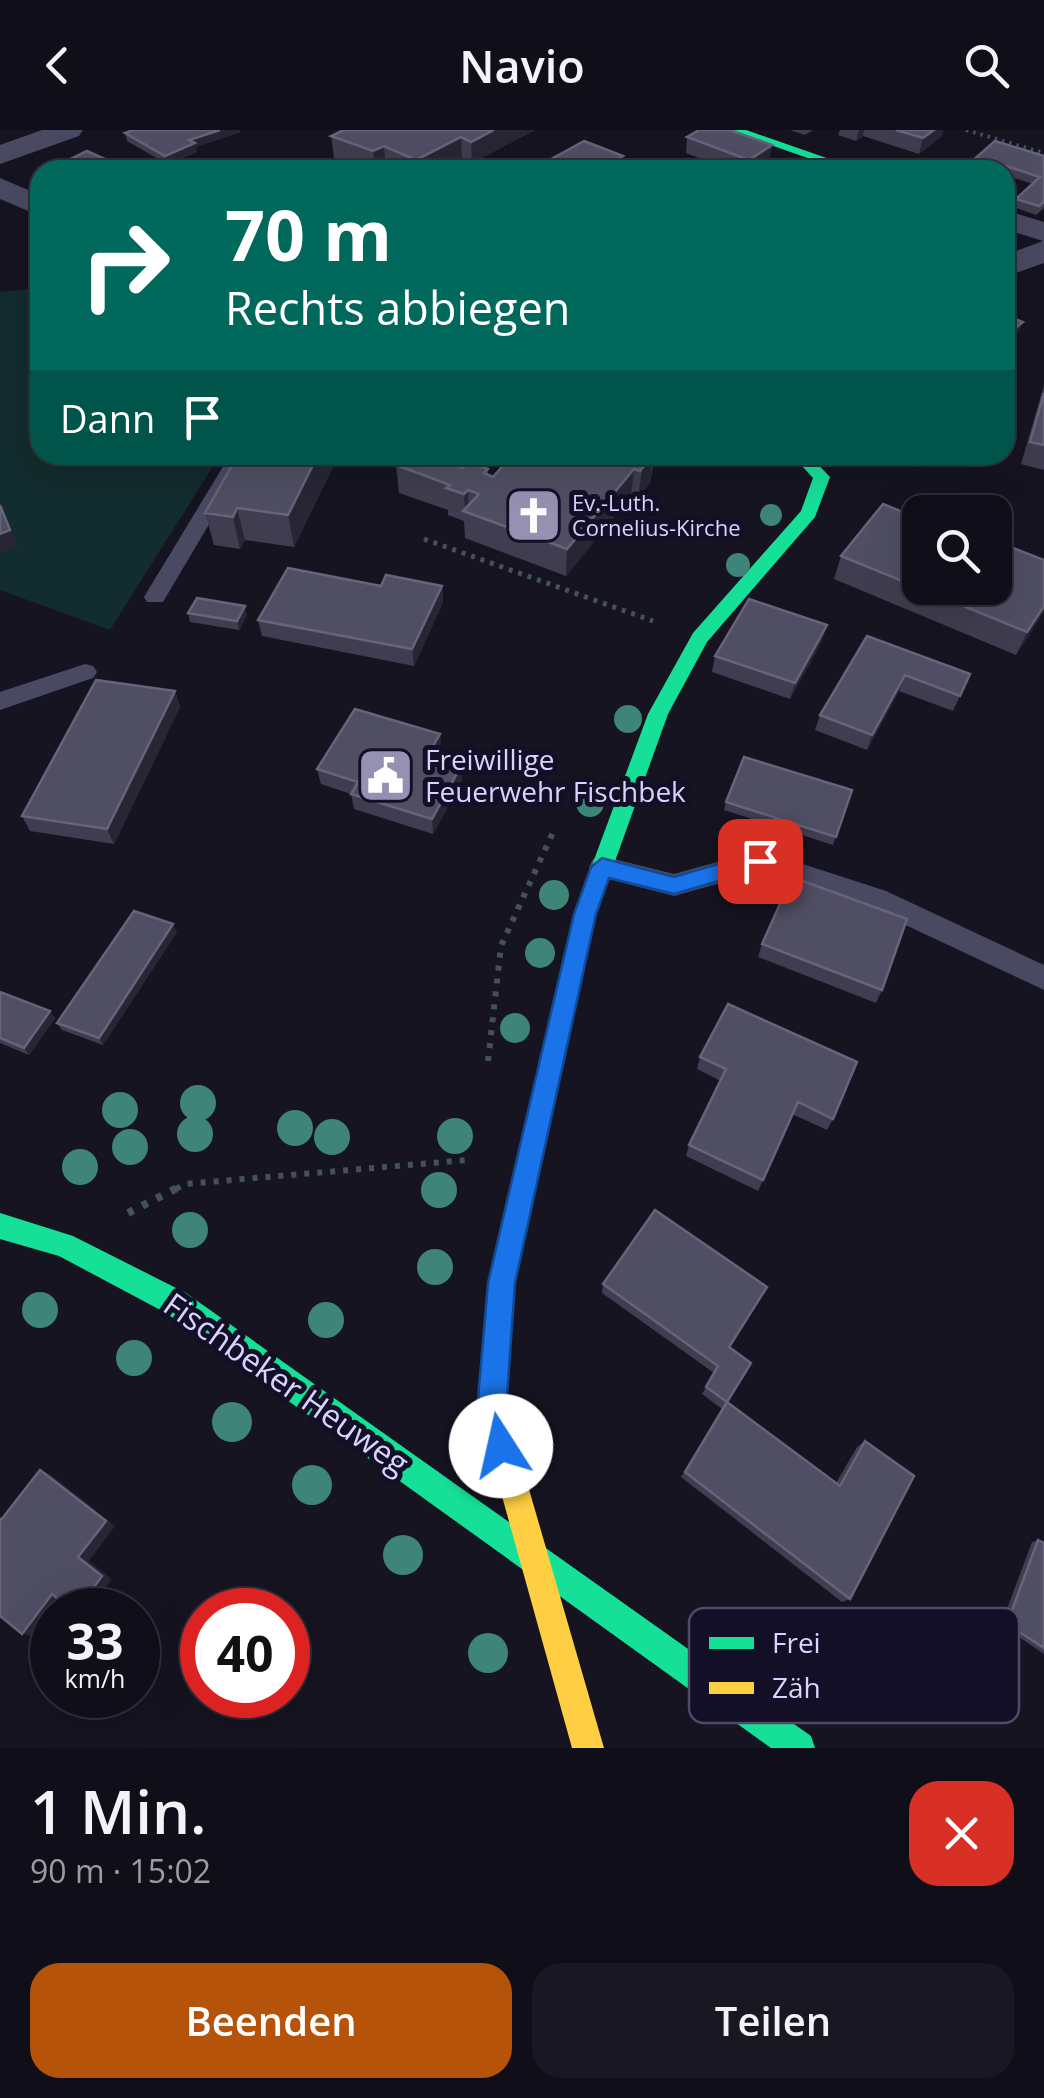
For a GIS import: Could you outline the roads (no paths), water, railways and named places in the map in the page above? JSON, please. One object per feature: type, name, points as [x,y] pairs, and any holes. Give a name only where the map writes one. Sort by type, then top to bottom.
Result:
[{"type":"street","points":[[0,155],[69,130]]},
{"type":"street","points":[[734,130],[825,160]]},
{"type":"street","points":[[1015,222],[1044,232]]},
{"type":"street","points":[[1015,263],[1044,252]]},
{"type":"street","points":[[588,1748],[530,1555],[492,1410],[501,1283],[581,931],[658,714],[700,638],[809,513],[822,477],[810,465]]},
{"type":"street","name":"Fischbeker Heuweg","points":[[0,1226],[64,1245],[176,1303],[689,1669]]},
{"type":"street","name":"Fischbeker Heuweg","points":[[765,1723],[800,1748]]},
{"type":"lane","points":[[155,597],[234,465]]},
{"type":"lane","points":[[0,702],[85,672]]},
{"type":"lane","points":[[602,867],[674,886],[760,861],[876,899],[1044,978]]},
{"type":"place","name":"Ev.-Luth. Cornelius-Kirche","points":[[533,516]]},
{"type":"place","name":"Freiwillige Feuerwehr Fischbek","points":[[386,776]]}]
